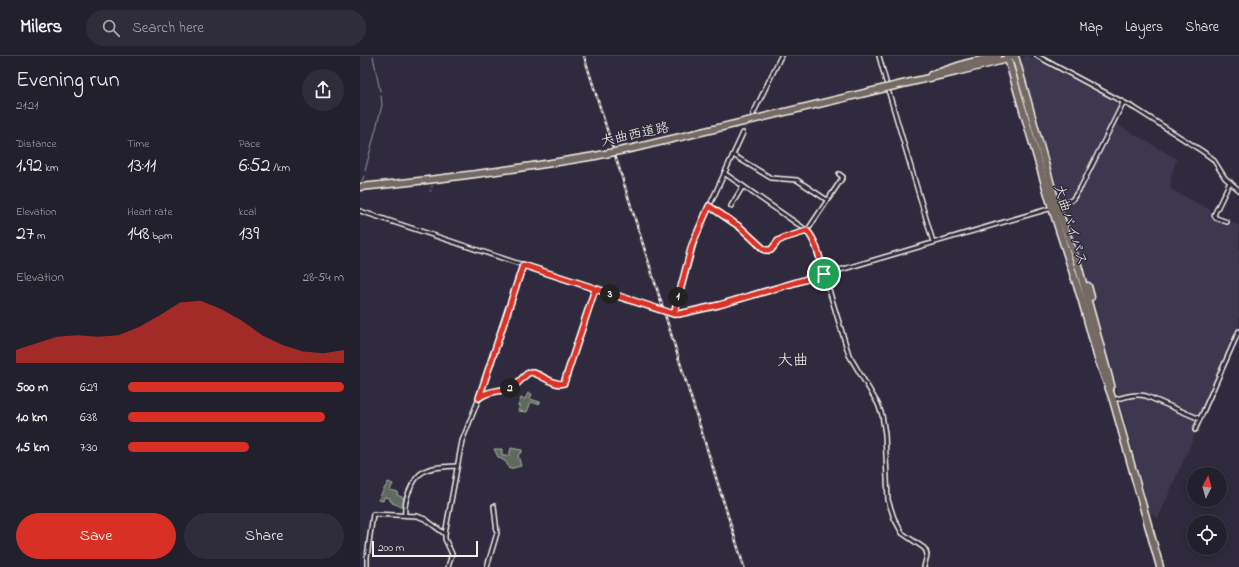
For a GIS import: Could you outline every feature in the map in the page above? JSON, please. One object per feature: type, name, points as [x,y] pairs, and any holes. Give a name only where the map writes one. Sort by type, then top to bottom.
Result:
[{"type":"highway","points":[[911,82],[964,64],[998,56]]},
{"type":"highway","points":[[911,82],[956,72],[1011,57]]},
{"type":"highway","name":"大曲バイパス","points":[[1011,57],[1098,359],[1113,400],[1160,567]]},
{"type":"highway","name":"大曲西道路","points":[[360,187],[410,183],[506,171],[595,156],[911,82]]},
{"type":"highway","name":"大曲バイパス","points":[[1055,207],[1078,266],[1113,390],[1113,400]]},
{"type":"highway","points":[[1078,266],[1083,270],[1091,297]]},
{"type":"street","points":[[753,114],[781,56]]},
{"type":"street","points":[[879,56],[886,82]]},
{"type":"street","points":[[1037,56],[1144,114],[1209,156],[1216,163],[1225,178],[1239,190]]},
{"type":"street","points":[[1046,61],[1049,56]]},
{"type":"street","points":[[889,92],[933,242]]},
{"type":"street","points":[[360,212],[595,289],[674,314],[679,314],[719,305],[1055,207],[1072,200],[1081,187],[1123,103]]},
{"type":"street","points":[[674,314],[692,245],[724,173],[744,133]]},
{"type":"street","points":[[733,155],[771,178],[797,180],[827,200]]},
{"type":"street","points":[[724,173],[807,231],[812,237],[849,355],[878,404],[882,415],[885,434],[888,500],[894,518],[902,533],[926,551],[927,555],[924,567]]},
{"type":"street","points":[[709,206],[740,227],[765,250],[771,250],[776,242],[807,231],[843,176],[839,174]]},
{"type":"street","points":[[1227,222],[1216,218],[1214,215],[1230,182]]},
{"type":"street","points":[[731,206],[743,186]]},
{"type":"street","points":[[448,567],[452,554],[445,539],[445,534],[462,441],[479,398],[523,265]]},
{"type":"street","points":[[479,398],[488,393],[509,389],[520,382],[525,375],[530,372],[558,384],[564,383],[595,289]]},
{"type":"street","points":[[1195,430],[1239,331]]},
{"type":"street","points":[[1113,400],[1124,397],[1141,395],[1146,396],[1200,419]]},
{"type":"street","points":[[405,515],[406,499],[413,482],[419,474],[427,469],[457,466]]},
{"type":"street","points":[[482,567],[487,566],[497,533],[494,506]]},
{"type":"street","points":[[368,567],[367,557],[373,514],[421,517],[445,534]]},
{"type":"shaded area","points":[[1026,56],[1124,106],[1117,124],[1177,159],[1172,173],[1170,189],[1211,210],[1210,215],[1229,226],[1232,222],[1239,226],[1239,328],[1196,421],[1200,423],[1158,518],[1150,513],[1111,371],[1021,62],[1022,58]]},
{"type":"green space","points":[[528,393],[532,394],[530,399],[540,403],[537,404],[531,402],[527,412],[518,411],[521,398],[525,399]]},
{"type":"green space","points":[[511,448],[522,450],[522,452],[518,455],[521,466],[509,469],[506,462],[498,457],[494,449],[502,449],[502,456],[509,456]]},
{"type":"green space","points":[[388,482],[393,484],[390,490],[398,492],[397,495],[404,498],[403,507],[392,503],[390,498],[384,497],[383,501],[378,500]]},
{"type":"waterway","points":[[373,56],[380,91]]},
{"type":"waterway","points":[[365,171],[382,105],[381,96]]},
{"type":"waterway","points":[[362,181],[364,176]]},
{"type":"tunnel","points":[[743,133],[753,114]]},
{"type":"tunnel","points":[[430,192],[436,174]]},
{"type":"railway","points":[[584,56],[744,567]]},
{"type":"district","name":"大曲","points":[[793,361]]},
{"type":"route","points":[[824,274],[719,305],[674,314],[523,265],[479,398],[488,393],[509,389],[520,382],[525,375],[530,372],[561,385],[564,383],[595,289],[674,314],[692,245],[709,206],[740,227],[762,249],[765,250],[771,250],[776,242],[784,238],[807,231],[812,237],[816,246],[824,274]]}]
